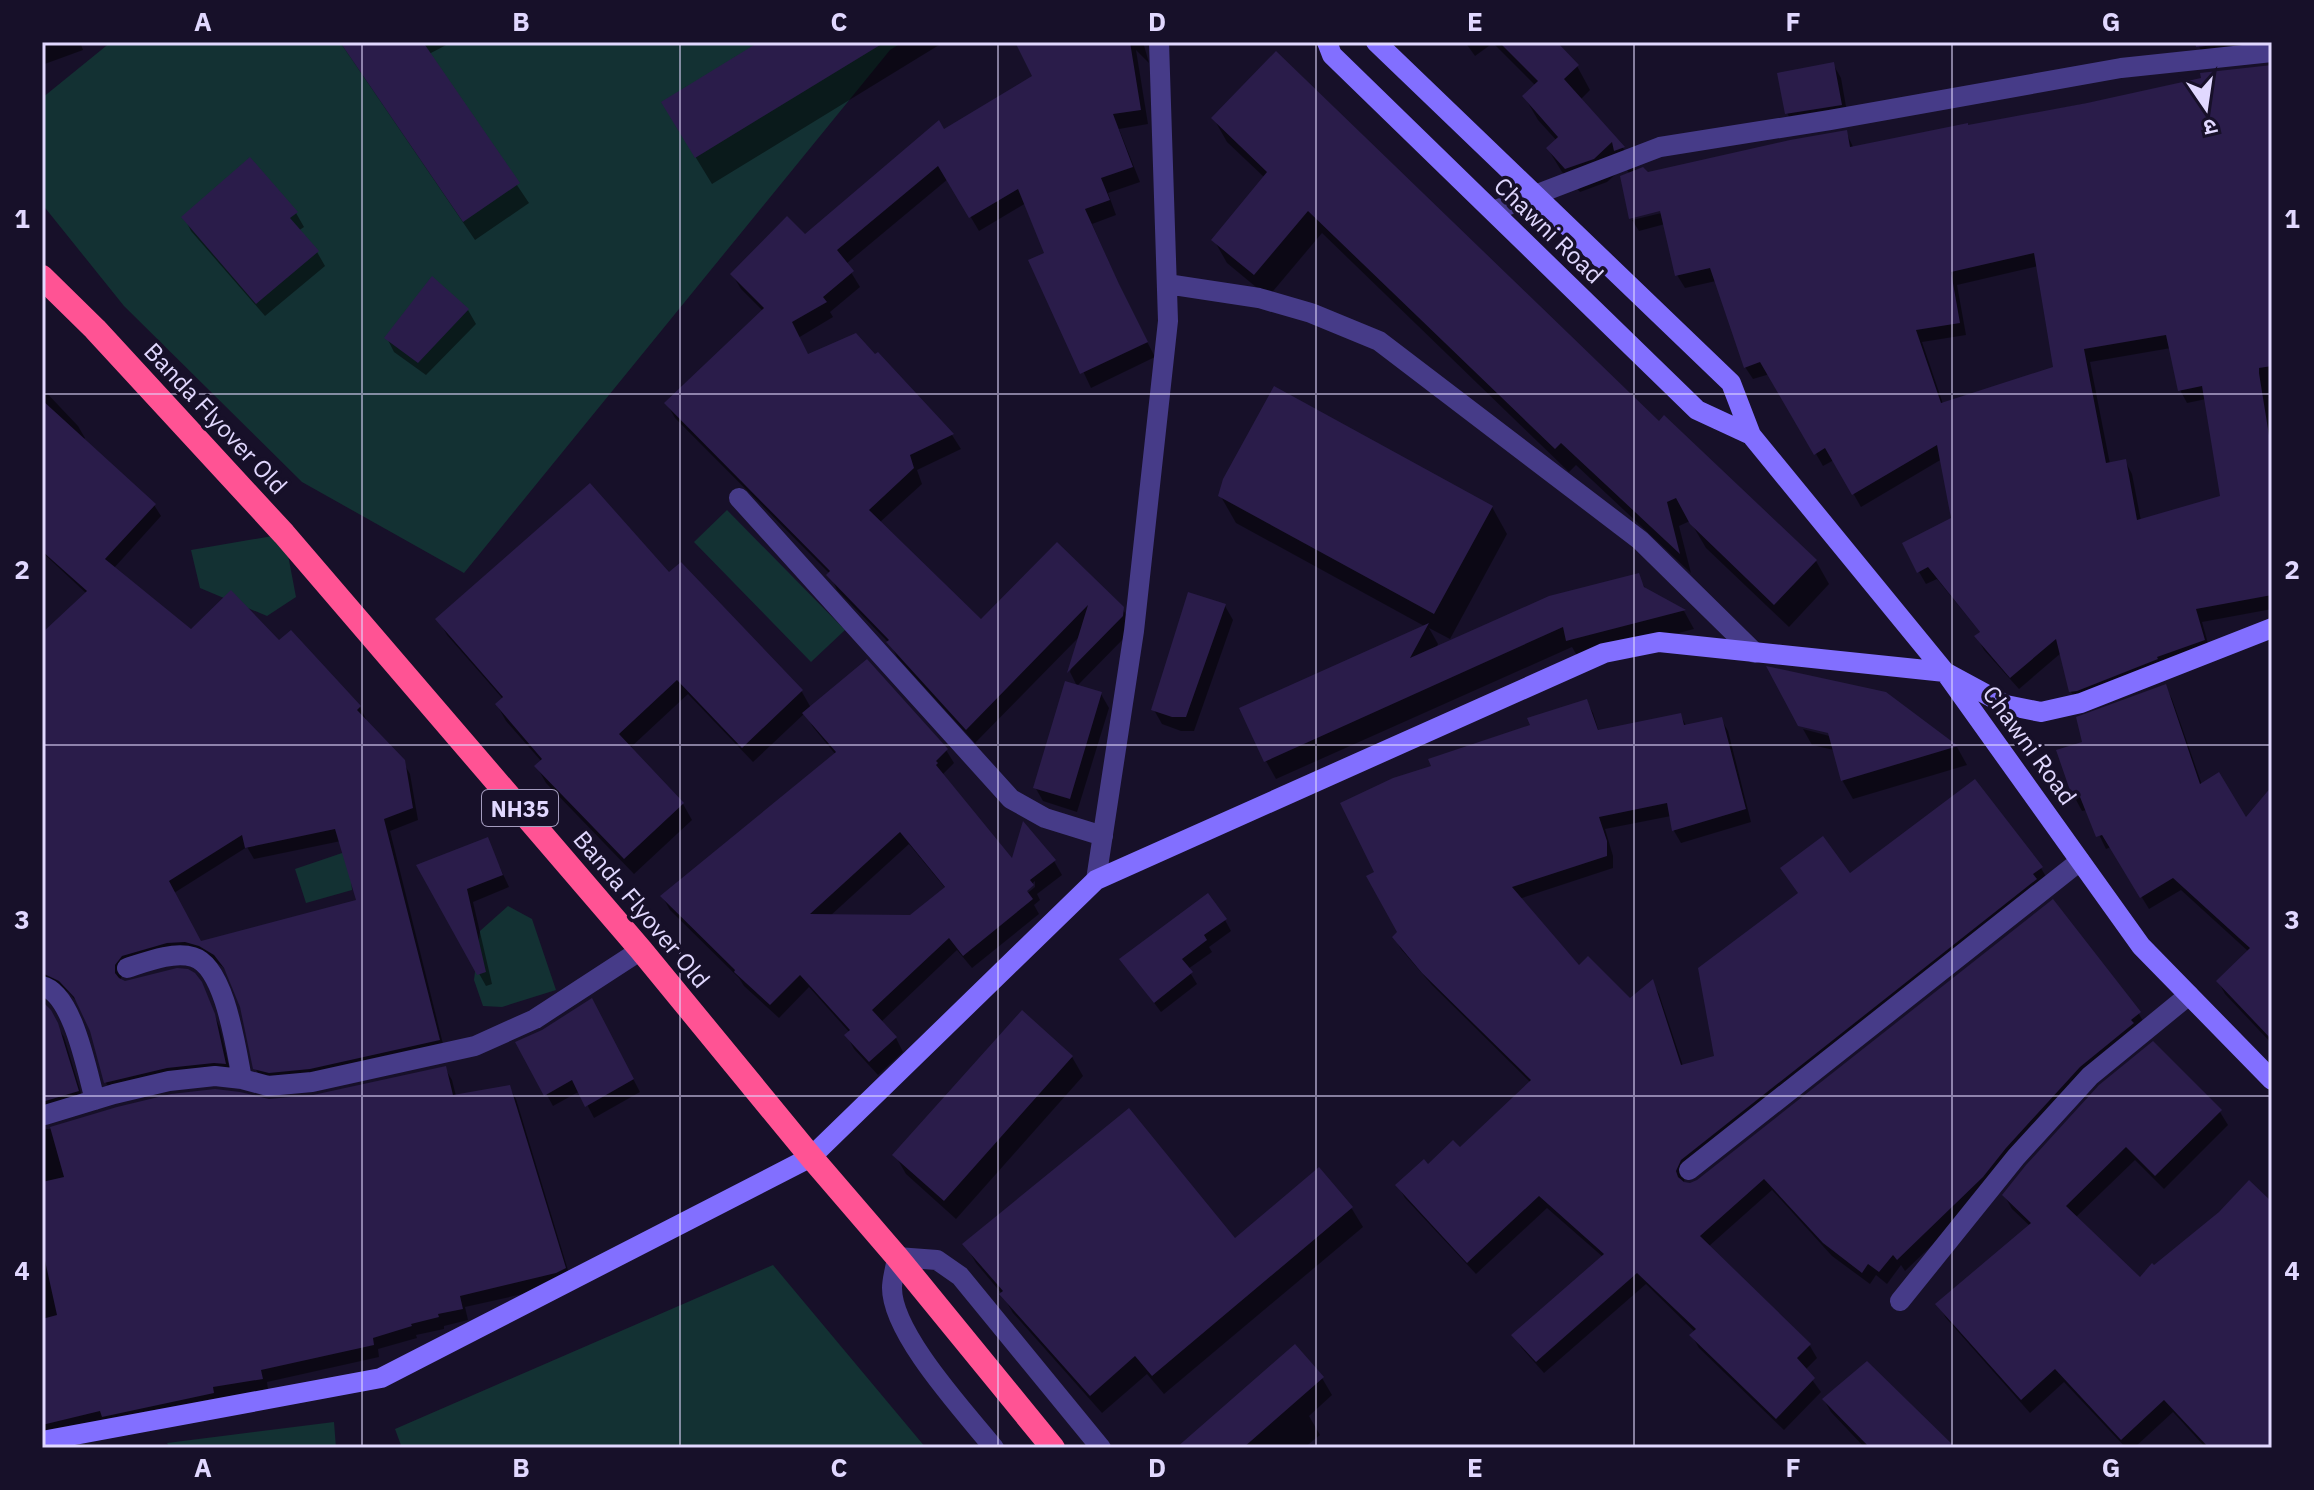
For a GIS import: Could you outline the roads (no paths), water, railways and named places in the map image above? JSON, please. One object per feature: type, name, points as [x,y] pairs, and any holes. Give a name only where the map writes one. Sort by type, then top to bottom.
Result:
[{"type":"highway","name":"Banda Flyover Old","points":[[42,277],[95,329],[284,534],[641,950],[1053,1448]]},
{"type":"street","points":[[1096,880],[1134,631],[1168,321],[1159,42]]},
{"type":"street","name":"Chawni Road","points":[[1327,42],[1332,55],[1697,410],[1751,435]]},
{"type":"street","name":"Chawni Road","points":[[1376,42],[1731,383],[1751,435],[1945,672],[2141,946],[2272,1080]]},
{"type":"street","points":[[1493,211],[1660,147],[2121,68],[2272,52]]},
{"type":"street","points":[[1167,284],[1259,298],[1311,313],[1379,341],[1640,540],[1755,653]]},
{"type":"street","points":[[739,498],[1011,799],[1045,818],[1103,836]]},
{"type":"street","points":[[42,1441],[381,1378],[811,1157],[1096,880],[1604,653],[1659,642],[1945,672],[2006,705],[2041,712],[2081,703],[2272,628]]},
{"type":"street","points":[[1689,1170],[2080,861]]},
{"type":"street","points":[[45,1115],[169,1081],[215,1076],[268,1086],[312,1082],[475,1046],[535,1019],[641,950]]},
{"type":"street","points":[[127,968],[176,955],[193,957],[207,964],[228,1013],[242,1079]]},
{"type":"street","points":[[42,986],[59,996],[71,1019],[95,1100]]},
{"type":"street","points":[[1900,1301],[2016,1157],[2090,1076],[2189,995]]},
{"type":"street","points":[[994,1448],[919,1355],[900,1317],[892,1289],[897,1257],[937,1260],[960,1276],[1101,1448]]}]
